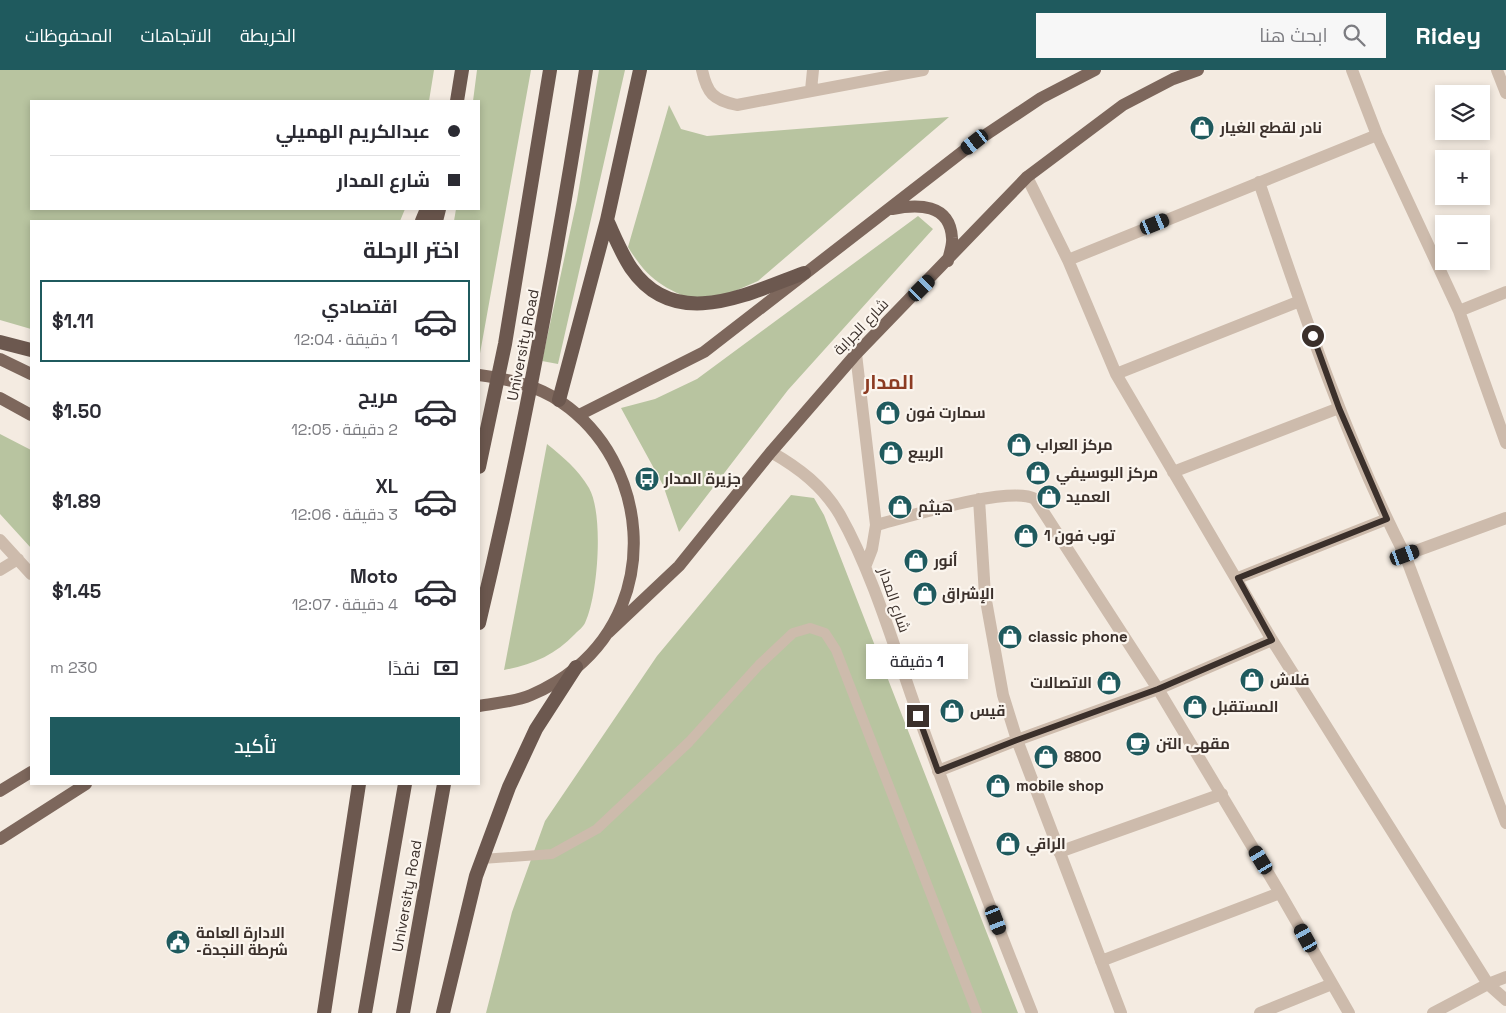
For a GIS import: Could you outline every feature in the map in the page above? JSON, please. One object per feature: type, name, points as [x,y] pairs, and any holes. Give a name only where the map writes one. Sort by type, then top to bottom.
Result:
[{"type":"highway","points":[[457,100],[462,70]]},
{"type":"highway","name":"University Road","points":[[480,462],[505,344],[550,70]]},
{"type":"highway","name":"University Road","points":[[480,619],[524,427],[564,212],[586,70]]},
{"type":"highway","points":[[559,400],[607,220],[640,70]]},
{"type":"highway","points":[[607,220],[630,268],[648,287],[668,299],[696,305],[719,302],[741,297],[804,273]]},
{"type":"highway","points":[[0,342],[30,350]]},
{"type":"highway","points":[[443,1013],[476,876],[509,787],[536,729],[576,668]]},
{"type":"highway","points":[[324,1013],[359,785]]},
{"type":"highway","name":"University Road","points":[[365,1013],[405,785]]},
{"type":"highway","name":"University Road","points":[[403,1013],[444,785]]},
{"type":"main road","points":[[579,416],[704,352],[975,142],[1041,98],[1094,70]]},
{"type":"main road","name":"شارع الجرابة","points":[[608,633],[679,566],[771,452],[856,354],[1027,178],[1123,105],[1172,79],[1198,70]]},
{"type":"main road","points":[[890,209],[911,205],[930,207],[946,219],[952,238],[948,261]]},
{"type":"main road","points":[[0,359],[30,374]]},
{"type":"main road","points":[[480,375],[514,380],[559,400],[579,416],[609,452],[629,495],[635,543],[628,590],[608,633],[576,668],[530,696],[480,706]]},
{"type":"main road","points":[[0,398],[30,414]]},
{"type":"main road","points":[[0,792],[30,773]]},
{"type":"main road","points":[[0,839],[84,785]]},
{"type":"street","points":[[702,70],[706,87],[720,102],[737,105],[923,70]]},
{"type":"street","points":[[811,90],[813,70]]},
{"type":"street","points":[[1352,70],[1377,134],[1459,311],[1506,443]]},
{"type":"street","points":[[1497,70],[1506,93]]},
{"type":"street","points":[[1068,260],[1377,134]]},
{"type":"street","points":[[1027,178],[1068,260],[1116,374],[1173,472],[1238,578],[1272,640],[1488,984],[1506,1000]]},
{"type":"street","points":[[1259,182],[1339,408],[1387,519],[1405,555],[1506,823]]},
{"type":"street","points":[[1459,311],[1506,292]]},
{"type":"street","points":[[1116,374],[1300,301]]},
{"type":"street","name":"شارع المدار","points":[[856,354],[876,525],[872,549],[864,567],[938,771],[1032,1013]]},
{"type":"street","points":[[1173,472],[1339,408]]},
{"type":"street","points":[[771,452],[799,468],[821,488],[840,515],[864,567]]},
{"type":"street","points":[[876,525],[979,499],[1026,494],[1035,499],[1158,689],[1222,794],[1349,1013]]},
{"type":"street","points":[[979,499],[986,595],[1003,695],[1017,740],[1121,1013]]},
{"type":"street","points":[[1405,555],[1506,518]]},
{"type":"street","points":[[1238,578],[1387,519]]},
{"type":"street","points":[[0,540],[30,573]]},
{"type":"street","points":[[0,570],[18,558]]},
{"type":"street","points":[[938,771],[1158,689],[1272,640]]},
{"type":"street","points":[[1059,852],[1222,794]]},
{"type":"street","points":[[1101,961],[1280,893]]},
{"type":"street","points":[[1433,1013],[1488,984],[1506,977]]},
{"type":"street","points":[[1260,1013],[1332,984]]},
{"type":"lane","points":[[482,858],[552,854],[597,829],[689,742],[766,659],[793,633],[810,628],[824,633],[836,650],[977,1013]]},
{"type":"green space","points":[[0,70],[434,70],[429,100],[30,100],[30,210],[405,210],[400,220],[30,220],[30,329],[0,320]]},
{"type":"green space","points":[[477,70],[531,70],[480,353],[480,220],[454,220],[456,210],[480,210],[480,100],[473,100]]},
{"type":"green space","points":[[599,70],[625,70],[558,364],[542,361],[577,200]]},
{"type":"green space","points":[[669,105],[681,129],[707,136],[949,117],[758,281],[705,304],[660,284],[644,269],[628,247]]},
{"type":"green space","points":[[918,216],[933,229],[788,390],[679,532],[663,485],[621,408],[655,399],[697,379]]},
{"type":"green space","points":[[0,434],[30,449],[30,547],[0,514]]},
{"type":"green space","points":[[547,444],[575,469],[589,488],[594,500],[597,516],[598,555],[590,611],[582,627],[559,648],[533,662],[504,670]]},
{"type":"green space","points":[[791,495],[814,498],[824,515],[1018,1013],[486,1013],[512,912],[545,821],[657,656]]},
{"type":"place","name":"نادر لقطع الغيار","points":[[1202,128]]},
{"type":"place","name":"سمارت فون","points":[[888,413]]},
{"type":"place","name":"مركز العراب","points":[[1019,445]]},
{"type":"place","name":"الربيع","points":[[891,453]]},
{"type":"place","name":"مركز البوسيفي","points":[[1038,473]]},
{"type":"place","name":"جزيرة المدار","points":[[647,479]]},
{"type":"place","name":"العميد","points":[[1049,497]]},
{"type":"place","name":"هيثم","points":[[900,507]]},
{"type":"place","name":"توب فون 1","points":[[1026,536]]},
{"type":"place","name":"أنور","points":[[916,561]]},
{"type":"place","name":"الإشراق","points":[[925,594]]},
{"type":"place","name":"classic phone","points":[[1010,637]]},
{"type":"place","name":"فلاش","points":[[1252,680]]},
{"type":"place","name":"الاتصالات","points":[[1109,683]]},
{"type":"place","name":"المستقبل","points":[[1195,707]]},
{"type":"place","name":"قيس","points":[[952,711]]},
{"type":"place","name":"مقهى التن","points":[[1138,744]]},
{"type":"place","name":"8800","points":[[1046,757]]},
{"type":"place","name":"mobile shop","points":[[998,786]]},
{"type":"place","name":"الراقي","points":[[1008,844]]},
{"type":"place","name":"الادارة العامة -شرطة النجدة","points":[[178,942]]},
{"type":"district","name":"المدار","points":[[889,382]]},
{"type":"route","points":[[918,716],[938,771],[1158,689],[1272,640],[1238,578],[1387,519],[1339,408],[1313,336]]}]
